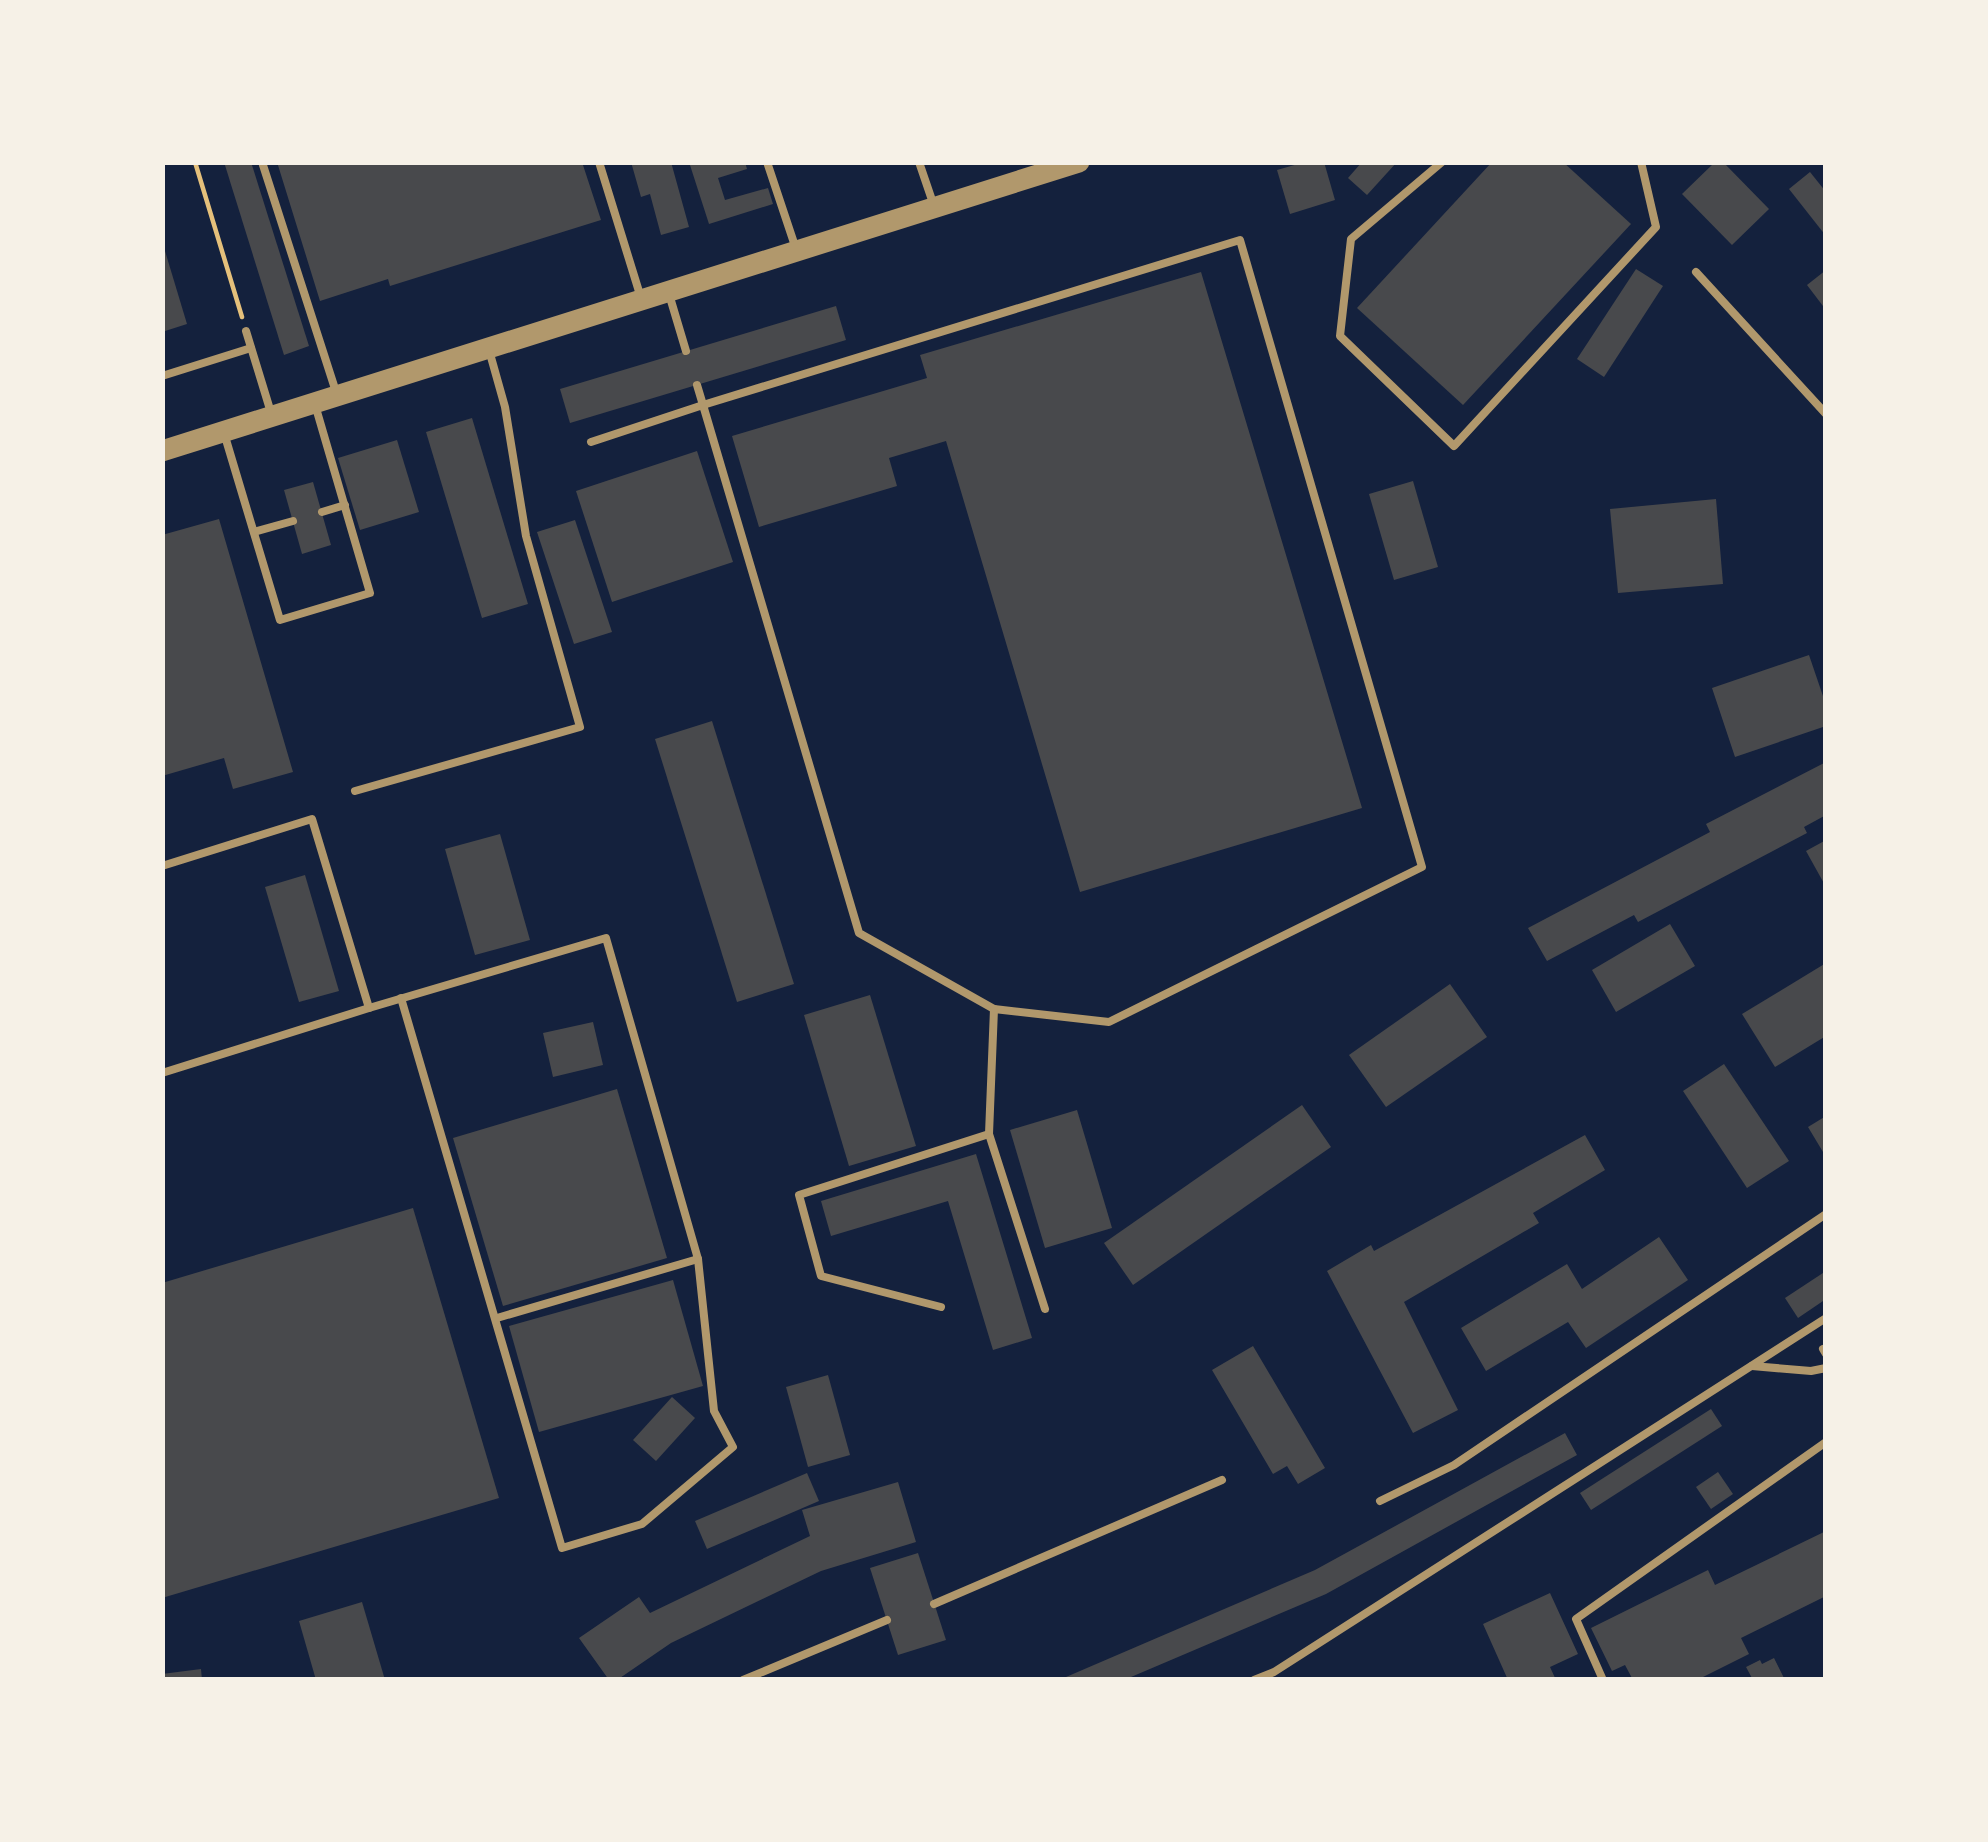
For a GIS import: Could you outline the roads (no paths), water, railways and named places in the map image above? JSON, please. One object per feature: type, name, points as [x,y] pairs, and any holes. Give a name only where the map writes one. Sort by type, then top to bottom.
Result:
[{"type":"street","points":[[162,451],[1079,162]]},
{"type":"lane","points":[[262,162],[338,395]]},
{"type":"lane","points":[[599,162],[642,301]]},
{"type":"lane","points":[[767,162],[797,253]]},
{"type":"lane","points":[[919,162],[934,208]]},
{"type":"lane","points":[[1442,162],[1351,238],[1340,336],[1454,446],[1656,226],[1641,162]]},
{"type":"lane","points":[[591,442],[703,405],[1240,240],[1423,867],[1109,1022],[994,1009],[859,933],[703,405],[697,385]]},
{"type":"lane","points":[[1696,272],[1826,414]]},
{"type":"lane","points":[[668,292],[686,351]]},
{"type":"lane","points":[[246,332],[273,417]]},
{"type":"lane","points":[[162,376],[251,348]]},
{"type":"lane","points":[[355,791],[580,728],[526,536],[505,407],[489,349]]},
{"type":"lane","points":[[224,431],[280,620],[370,593],[314,404]]},
{"type":"lane","points":[[322,512],[345,506]]},
{"type":"lane","points":[[254,532],[292,521]]},
{"type":"lane","points":[[162,866],[312,819],[369,1008]]},
{"type":"lane","points":[[162,1073],[401,998],[606,938],[698,1259],[714,1411],[733,1447],[643,1524],[562,1548],[401,998]]},
{"type":"lane","points":[[994,1009],[989,1134],[1046,1309]]},
{"type":"lane","points":[[940,1307],[821,1276],[799,1195],[989,1134]]},
{"type":"lane","points":[[1380,1501],[1454,1465],[1826,1214]]},
{"type":"lane","points":[[496,1318],[698,1259]]},
{"type":"lane","points":[[1254,1680],[1294,1659],[1826,1318]]},
{"type":"lane","points":[[1752,1366],[1826,1368]]},
{"type":"lane","points":[[1603,1680],[1576,1619],[1826,1442]]},
{"type":"lane","points":[[934,1604],[1222,1480]]},
{"type":"lane","points":[[743,1680],[887,1620]]}]
